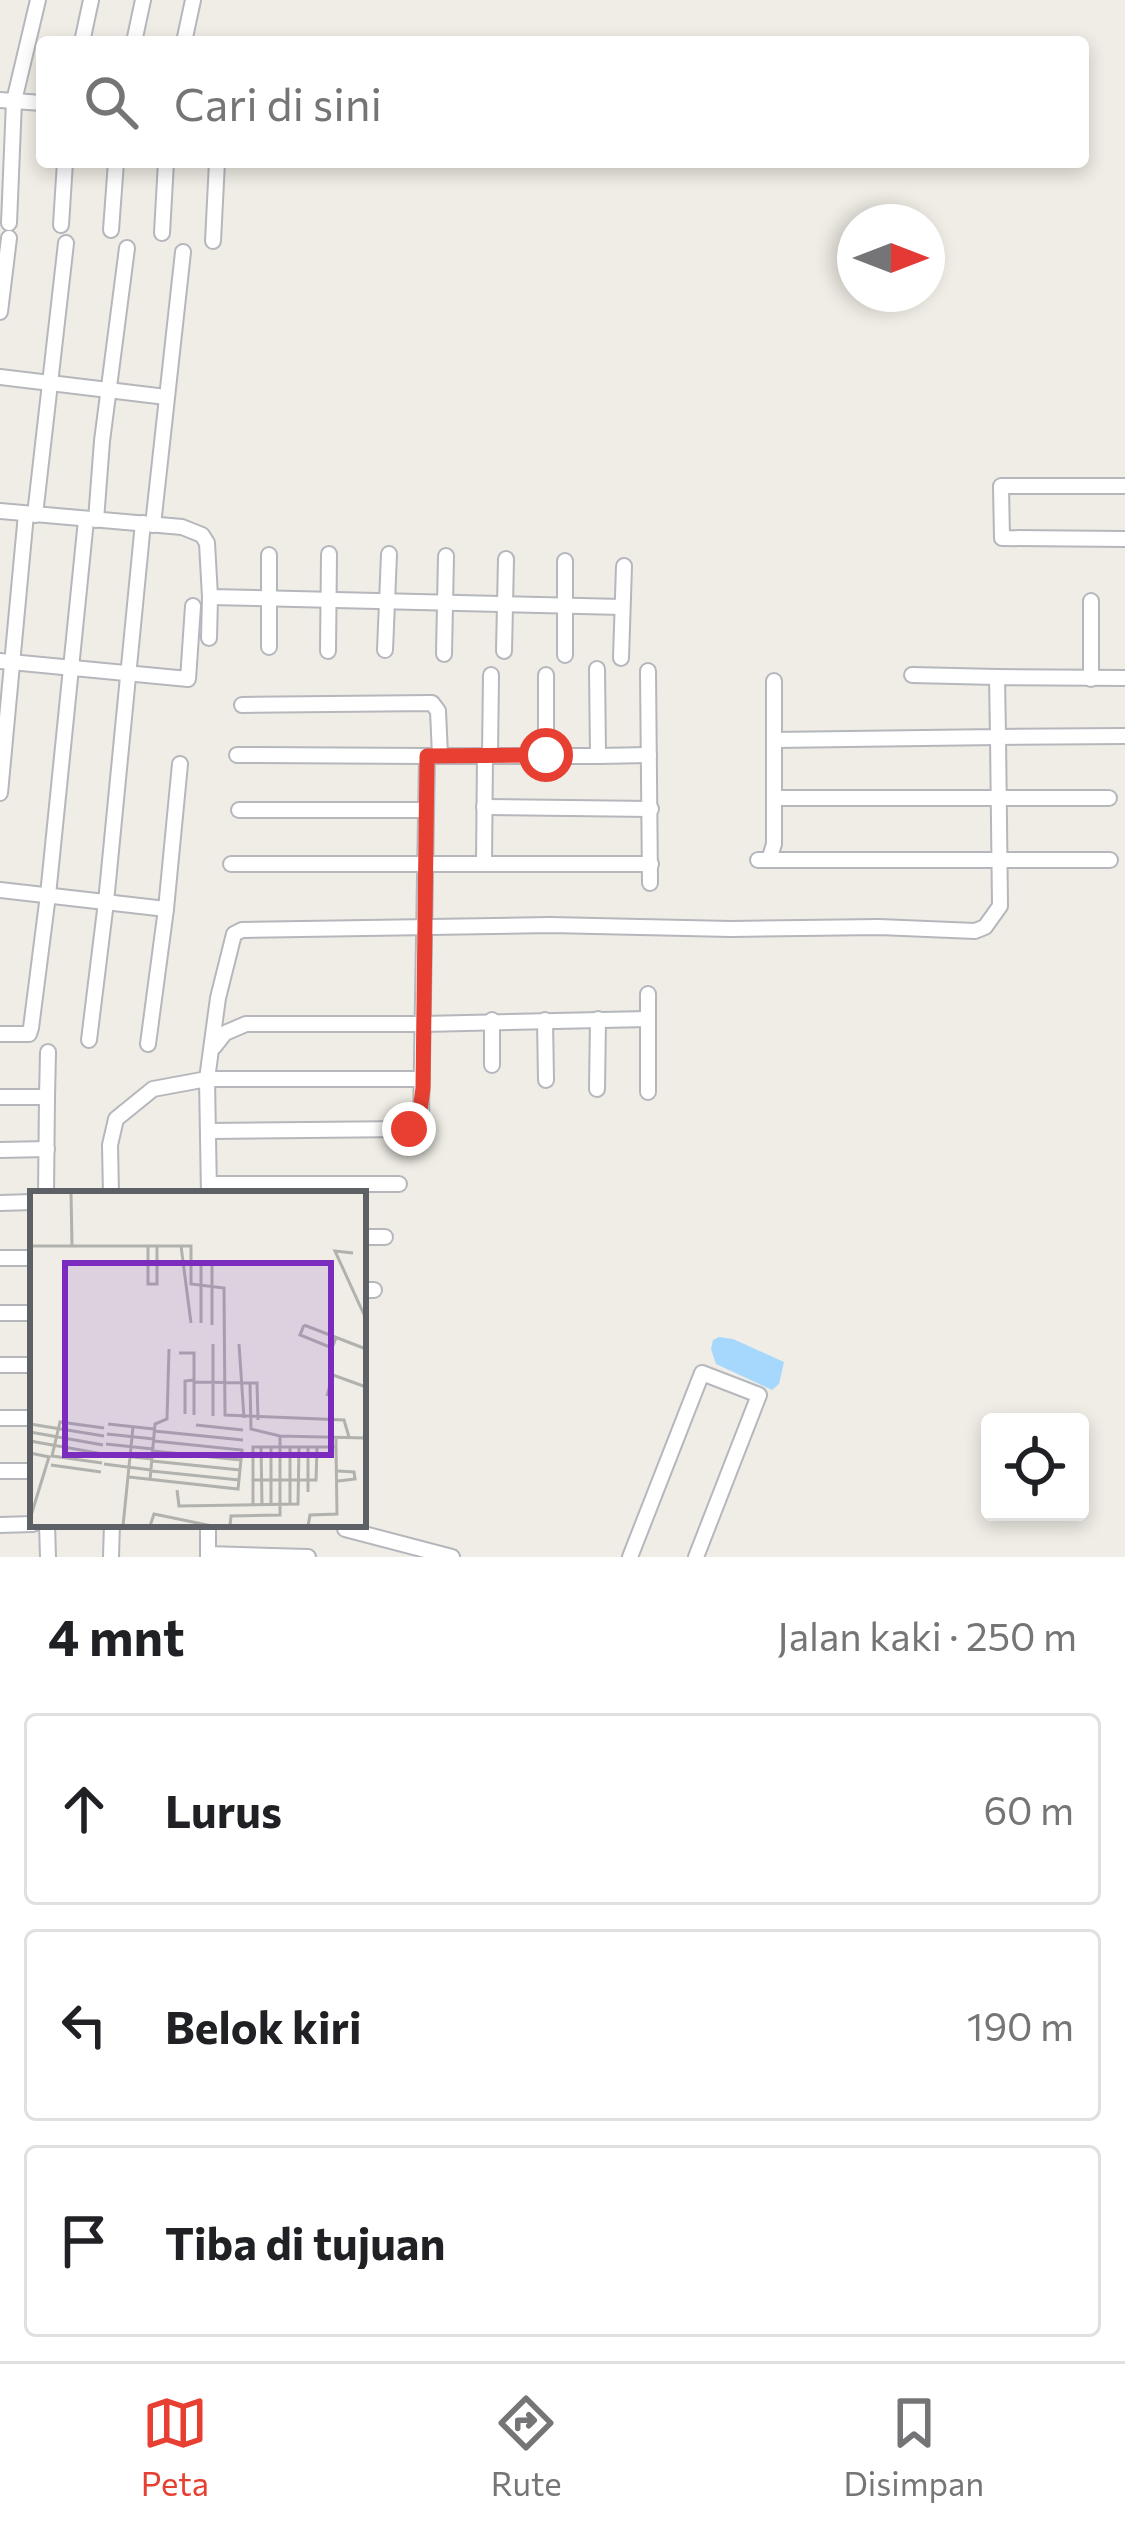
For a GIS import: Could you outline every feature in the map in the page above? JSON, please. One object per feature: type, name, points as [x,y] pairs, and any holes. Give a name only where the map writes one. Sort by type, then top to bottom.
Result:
[{"type":"street","points":[[0,312],[9,230],[7,101],[38,0]]},
{"type":"street","points":[[83,36],[91,0]]},
{"type":"street","points":[[135,36],[142,0]]},
{"type":"street","points":[[185,36],[193,0]]},
{"type":"street","points":[[61,225],[65,168]]},
{"type":"street","points":[[111,230],[116,168]]},
{"type":"street","points":[[162,233],[166,168]]},
{"type":"street","points":[[213,241],[217,168]]},
{"type":"street","points":[[0,793],[6,662],[51,382],[66,243]]},
{"type":"street","points":[[0,1034],[21,1036],[31,1028],[70,668],[127,248]]},
{"type":"street","points":[[89,1040],[128,674],[183,253]]},
{"type":"street","points":[[0,377],[166,397]]},
{"type":"street","points":[[1125,486],[1001,485],[1002,538],[1125,539]]},
{"type":"street","points":[[0,511],[182,526],[202,535],[207,543],[208,638]]},
{"type":"street","points":[[328,651],[329,554]]},
{"type":"street","points":[[386,650],[389,554]]},
{"type":"street","points":[[269,555],[269,647]]},
{"type":"street","points":[[444,654],[446,556]]},
{"type":"street","points":[[504,651],[506,559]]},
{"type":"street","points":[[565,561],[565,655]]},
{"type":"street","points":[[621,658],[625,566]]},
{"type":"street","points":[[210,598],[622,607]]},
{"type":"street","points":[[1091,602],[1091,679]]},
{"type":"street","points":[[6,662],[188,679],[193,606]]},
{"type":"street","points":[[597,669],[598,756]]},
{"type":"street","points":[[648,671],[650,884]]},
{"type":"street","points":[[484,863],[491,675]]},
{"type":"street","points":[[546,675],[546,755]]},
{"type":"street","points":[[912,675],[1125,679]]},
{"type":"street","points":[[399,1184],[208,1189],[207,1079],[218,998],[234,934],[242,930],[425,927],[975,931],[986,927],[1000,905],[997,676]]},
{"type":"street","points":[[774,681],[774,844],[764,860],[1110,860]]},
{"type":"street","points":[[208,1131],[409,1129],[421,1120],[425,810],[438,711],[431,703],[242,705]]},
{"type":"street","points":[[774,740],[1125,736]]},
{"type":"street","points":[[237,755],[649,754]]},
{"type":"street","points":[[148,1043],[180,764]]},
{"type":"street","points":[[774,798],[1109,798]]},
{"type":"street","points":[[484,807],[651,809]]},
{"type":"street","points":[[239,810],[425,810]]},
{"type":"street","points":[[231,864],[651,864]]},
{"type":"street","points":[[0,890],[166,909]]},
{"type":"street","points":[[648,994],[648,1092]]},
{"type":"street","points":[[211,1052],[225,1033],[246,1024],[648,1018]]},
{"type":"street","points":[[597,1089],[598,1019]]},
{"type":"street","points":[[492,1020],[492,1065]]},
{"type":"street","points":[[545,1020],[546,1080]]},
{"type":"street","points":[[46,1191],[48,1052]]},
{"type":"street","points":[[111,1191],[110,1144],[116,1119],[153,1089],[207,1079],[422,1079]]},
{"type":"street","points":[[0,1097],[47,1097]]},
{"type":"street","points":[[0,1150],[47,1149]]},
{"type":"street","points":[[366,1237],[385,1237]]},
{"type":"street","points":[[0,1312],[30,1313]]},
{"type":"street","points":[[630,1557],[702,1372],[759,1395],[696,1557]]},
{"type":"street","points":[[0,1525],[30,1524]]},
{"type":"street","points":[[47,1527],[48,1557]]},
{"type":"street","points":[[111,1557],[112,1527]]},
{"type":"street","points":[[345,1529],[452,1557]]},
{"type":"street","points":[[208,1556],[308,1557]]},
{"type":"water","points":[[719,1337],[784,1362],[779,1384],[772,1390],[716,1364],[711,1349]]},
{"type":"route","points":[[409,1129],[421,1120],[423,1088],[427,756],[546,755]]}]
